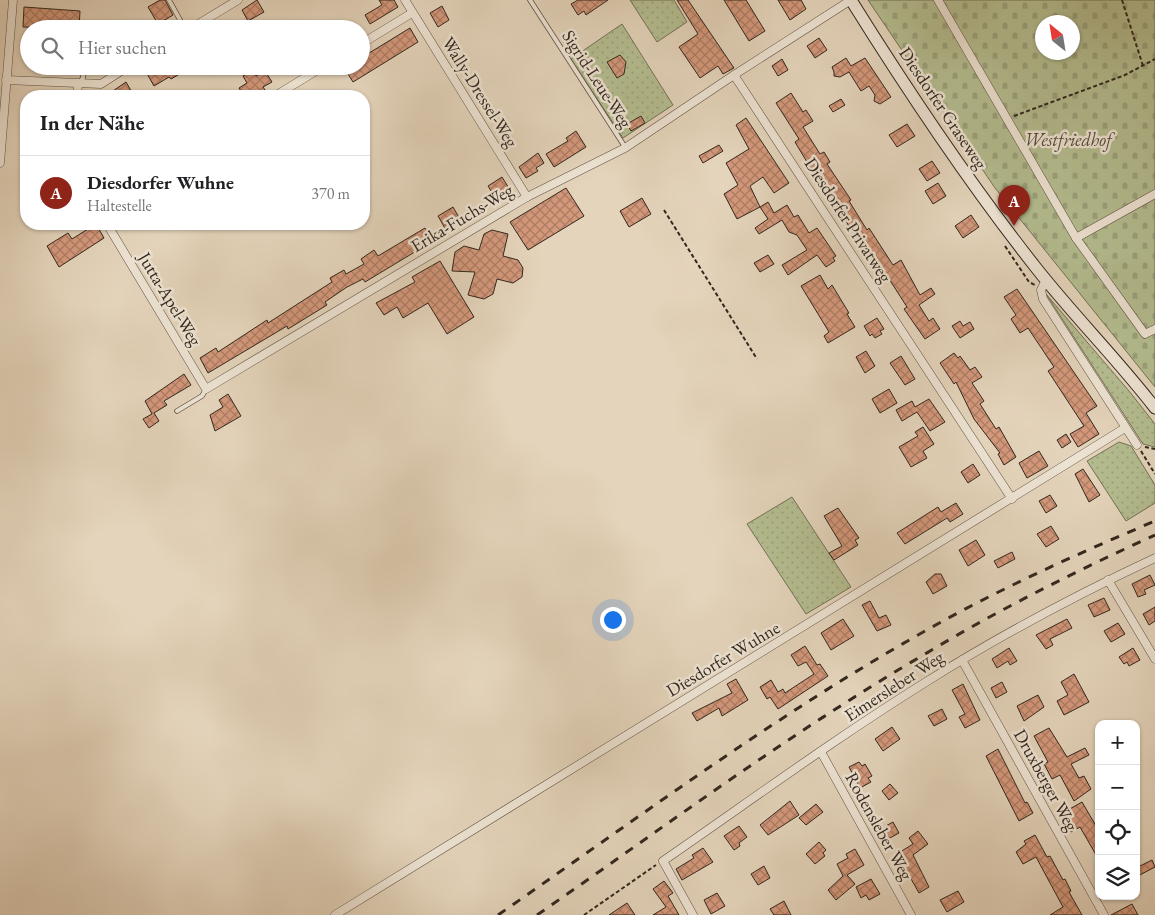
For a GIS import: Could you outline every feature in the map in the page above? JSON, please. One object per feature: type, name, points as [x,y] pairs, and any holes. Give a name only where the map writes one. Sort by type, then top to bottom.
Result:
[{"type":"main road","name":"Diesdorfer Graseweg","points":[[851,0],[946,147],[1041,283],[1155,408]]},
{"type":"street","points":[[0,163],[13,0]]},
{"type":"street","points":[[205,20],[238,0]]},
{"type":"street","points":[[734,75],[851,0]]},
{"type":"street","points":[[938,0],[1076,238],[1145,334],[1155,329]]},
{"type":"street","name":"Wally-Dressel-Weg","points":[[408,1],[412,13],[527,197]]},
{"type":"street","points":[[370,39],[412,13]]},
{"type":"street","points":[[6,80],[100,84],[114,75]]},
{"type":"street","points":[[285,90],[309,75]]},
{"type":"street","name":"Erika-Fuchs-Weg","points":[[206,390],[527,197],[625,148],[734,75]]},
{"type":"street","name":"Diesdorfer Privatweg","points":[[734,75],[1012,498]]},
{"type":"street","points":[[77,90],[78,84]]},
{"type":"street","points":[[1076,238],[1155,194]]},
{"type":"street","name":"Jutta-Apel-Weg","points":[[111,230],[206,390]]},
{"type":"street","points":[[1041,283],[1043,299],[1137,445]]},
{"type":"street","name":"Diesdorfer Wuhne","points":[[335,915],[1126,428]]},
{"type":"street","name":"Eimersleber Weg","points":[[662,861],[908,693],[962,660],[1108,580],[1155,558]]},
{"type":"street","points":[[1108,580],[1155,659]]},
{"type":"street","name":"Druxberger Weg","points":[[962,660],[1104,915]]},
{"type":"street","name":"Rodensleber Weg","points":[[821,752],[911,915]]},
{"type":"street","points":[[662,861],[693,915]]},
{"type":"lane","points":[[169,0],[180,20]]},
{"type":"lane","name":"Sigrid-Leue-Weg","points":[[530,0],[625,148]]},
{"type":"lane","points":[[78,84],[82,75]]},
{"type":"lane","points":[[177,410],[202,396],[206,390]]},
{"type":"path","points":[[1122,0],[1143,66]]},
{"type":"path","points":[[1007,118],[1125,75],[1155,59]]},
{"type":"path","points":[[664,210],[757,359]]},
{"type":"path","points":[[1008,252],[1028,282],[1041,283]]},
{"type":"path","points":[[1137,445],[1155,474]]},
{"type":"path","points":[[1147,447],[1155,449]]},
{"type":"path","points":[[584,915],[662,861]]},
{"type":"green space","points":[[630,0],[674,0],[687,22],[657,42]]},
{"type":"green space","name":"Westfriedhof","points":[[868,0],[1155,0],[1155,387],[995,188]]},
{"type":"green space","points":[[622,24],[673,105],[623,138],[571,59]]},
{"type":"green space","points":[[1046,294],[1155,424],[1155,447],[1143,444]]},
{"type":"green space","points":[[1119,442],[1131,446],[1155,485],[1155,503],[1126,521],[1087,461]]},
{"type":"green space","points":[[792,497],[851,587],[806,614],[747,524]]},
{"type":"building","points":[[160,0],[165,0],[173,15],[165,20],[156,20],[148,7]]},
{"type":"building","points":[[257,0],[264,12],[247,20],[242,10]]},
{"type":"building","points":[[379,0],[394,0],[398,7],[370,24],[370,20],[368,20],[365,15],[382,5]]},
{"type":"building","points":[[578,0],[608,0],[586,15],[584,11],[578,15],[571,4]]},
{"type":"building","points":[[677,0],[688,0],[734,68],[723,74],[718,66],[700,78],[679,47],[698,34]]},
{"type":"building","points":[[724,0],[746,0],[765,31],[749,41]]},
{"type":"building","points":[[778,0],[801,0],[806,9],[790,20]]},
{"type":"building","points":[[442,6],[449,20],[438,27],[430,13]]},
{"type":"building","points":[[24,7],[80,11],[80,20],[23,20]]},
{"type":"building","points":[[410,28],[418,42],[370,72],[370,52]]},
{"type":"building","points":[[569,34],[575,42],[567,47],[562,39]]},
{"type":"building","points":[[819,38],[827,50],[815,58],[807,46]]},
{"type":"building","points":[[620,55],[626,62],[624,74],[617,78],[607,62]]},
{"type":"building","points":[[846,58],[851,66],[865,58],[891,97],[880,104],[874,101],[875,95],[869,86],[861,91],[849,72],[840,77],[834,76],[832,67]]},
{"type":"building","points":[[782,59],[788,70],[778,76],[772,66]]},
{"type":"building","points":[[148,75],[178,75],[171,79],[169,77],[154,86]]},
{"type":"building","points":[[268,75],[272,82],[263,87],[265,90],[240,90],[239,88],[247,83],[243,76]]},
{"type":"building","points":[[349,75],[364,75],[353,82]]},
{"type":"building","points":[[126,82],[131,90],[114,90]]},
{"type":"building","points":[[791,93],[803,112],[806,110],[813,121],[803,127],[820,154],[824,152],[830,162],[827,164],[851,200],[849,201],[867,230],[869,228],[893,265],[901,260],[920,295],[931,288],[935,294],[919,305],[929,321],[933,318],[940,329],[925,339],[904,309],[907,307],[891,282],[850,229],[844,216],[819,182],[795,142],[799,139],[776,103]]},
{"type":"building","points":[[841,99],[845,105],[833,112],[829,106]]},
{"type":"building","points":[[641,116],[645,123],[631,131],[627,124]]},
{"type":"building","points":[[746,118],[789,183],[774,193],[763,177],[750,186],[760,207],[737,219],[724,194],[738,185],[726,163],[749,149],[736,125]]},
{"type":"building","points":[[907,124],[915,136],[897,147],[889,135]]},
{"type":"building","points":[[576,131],[586,147],[554,167],[546,154],[568,141],[566,138]]},
{"type":"building","points":[[719,145],[723,151],[703,163],[699,156]]},
{"type":"building","points":[[538,153],[544,163],[536,168],[538,171],[526,178],[519,167]]},
{"type":"building","points":[[932,161],[940,173],[927,181],[919,169]]},
{"type":"building","points":[[502,177],[510,190],[496,199],[488,186]]},
{"type":"building","points":[[938,183],[946,196],[933,204],[925,191]]},
{"type":"building","points":[[566,188],[584,216],[528,250],[510,222]]},
{"type":"building","points":[[642,198],[651,214],[629,227],[620,211]]},
{"type":"building","points":[[768,202],[774,213],[787,205],[794,217],[798,215],[809,233],[817,228],[836,256],[833,258],[835,261],[826,267],[817,255],[788,275],[782,265],[807,250],[797,235],[789,232],[782,220],[759,234],[755,228],[768,219],[760,207]]},
{"type":"building","points":[[453,207],[461,221],[446,230],[438,216]]},
{"type":"building","points":[[971,215],[979,227],[963,238],[955,226]]},
{"type":"building","points":[[425,228],[433,241],[365,282],[363,279],[347,287],[325,302],[327,305],[288,329],[287,326],[208,373],[200,358],[216,348],[218,352],[267,320],[268,323],[332,282],[330,278],[344,270],[346,274],[364,264],[361,259],[374,250],[378,256]]},
{"type":"building","points":[[86,230],[99,230],[104,238],[59,267],[47,246],[68,233],[72,239]]},
{"type":"building","points":[[492,230],[508,234],[503,256],[518,260],[523,268],[522,277],[513,283],[497,279],[493,294],[484,299],[468,295],[475,272],[452,271],[455,252],[464,246],[479,250],[484,234]]},
{"type":"building","points":[[768,255],[774,264],[760,272],[754,263]]},
{"type":"building","points":[[440,261],[474,317],[447,334],[428,303],[403,318],[397,307],[384,315],[376,303],[415,282],[412,277]]},
{"type":"building","points":[[820,275],[828,289],[832,285],[855,327],[828,343],[824,336],[829,332],[801,286]]},
{"type":"building","points":[[1017,289],[1097,406],[1086,413],[1099,434],[1078,447],[1070,434],[1084,426],[1048,371],[1054,367],[1028,328],[1020,333],[1011,319],[1016,315],[1004,297]]},
{"type":"building","points":[[877,318],[884,329],[880,331],[882,334],[875,338],[872,334],[870,336],[864,326]]},
{"type":"building","points":[[960,321],[963,326],[970,322],[974,329],[960,338],[952,326]]},
{"type":"building","points":[[866,351],[875,366],[865,373],[856,357]]},
{"type":"building","points":[[954,353],[958,358],[960,356],[970,370],[975,367],[982,377],[972,383],[984,401],[980,404],[996,429],[999,427],[1016,457],[1004,465],[998,454],[1000,453],[974,419],[956,382],[954,384],[940,363]]},
{"type":"building","points":[[901,356],[915,379],[905,385],[890,363]]},
{"type":"building","points":[[184,374],[191,385],[164,401],[167,405],[154,413],[159,421],[149,428],[143,419],[152,414],[145,401]]},
{"type":"building","points":[[889,389],[897,403],[880,413],[872,399]]},
{"type":"building","points":[[228,394],[241,416],[215,431],[210,415],[223,407],[219,400]]},
{"type":"building","points":[[929,399],[945,422],[930,431],[917,412],[902,421],[896,410],[912,401],[915,407]]},
{"type":"building","points":[[923,427],[934,444],[923,451],[927,458],[911,467],[899,447],[918,436],[915,432]]},
{"type":"building","points":[[1066,434],[1071,442],[1062,448],[1057,440]]},
{"type":"building","points":[[1039,451],[1048,466],[1027,478],[1019,463]]},
{"type":"building","points":[[973,464],[980,475],[968,483],[961,472]]},
{"type":"building","points":[[1083,469],[1100,495],[1089,502],[1075,474]]},
{"type":"building","points":[[1050,495],[1057,506],[1046,513],[1039,501]]},
{"type":"building","points":[[956,503],[963,514],[950,522],[947,518],[905,544],[897,533],[938,507],[941,512]]},
{"type":"building","points":[[838,508],[859,538],[855,540],[858,545],[834,560],[829,553],[842,546],[824,516]]},
{"type":"building","points":[[1051,526],[1059,539],[1046,547],[1037,534]]},
{"type":"building","points":[[976,540],[985,555],[968,566],[959,550]]},
{"type":"building","points":[[1012,552],[1015,559],[998,568],[994,561]]},
{"type":"building","points":[[935,574],[941,574],[947,586],[933,594],[926,582]]},
{"type":"building","points":[[1150,575],[1155,585],[1144,590],[1146,594],[1138,597],[1132,584]]},
{"type":"building","points":[[1104,598],[1110,610],[1094,617],[1088,605]]},
{"type":"building","points":[[870,601],[879,618],[886,615],[891,625],[877,631],[862,605]]},
{"type":"building","points":[[1155,607],[1155,621],[1149,625],[1143,614]]},
{"type":"building","points":[[843,619],[854,636],[831,650],[821,633]]},
{"type":"building","points":[[1067,619],[1072,628],[1050,639],[1053,645],[1046,649],[1036,635]]},
{"type":"building","points":[[1118,623],[1125,634],[1111,642],[1104,631]]},
{"type":"building","points":[[805,646],[817,665],[820,664],[828,676],[778,709],[770,697],[767,699],[760,687],[771,680],[778,692],[783,689],[785,693],[814,674],[806,662],[798,666],[791,655]]},
{"type":"building","points":[[1009,648],[1017,661],[1010,665],[1008,661],[997,668],[992,659]]},
{"type":"building","points":[[1133,648],[1140,660],[1129,666],[1127,662],[1124,664],[1119,657]]},
{"type":"building","points":[[1074,674],[1089,702],[1064,715],[1057,701],[1068,695],[1061,682]]},
{"type":"building","points":[[736,679],[748,700],[722,716],[719,708],[697,721],[692,713],[732,693],[727,684]]},
{"type":"building","points":[[1002,682],[1007,692],[996,698],[991,688]]},
{"type":"building","points":[[963,684],[980,720],[965,728],[959,717],[965,714],[952,690]]},
{"type":"building","points":[[1038,695],[1044,707],[1024,721],[1017,706]]},
{"type":"building","points":[[942,709],[947,719],[934,726],[928,716]]},
{"type":"building","points":[[892,727],[900,739],[883,751],[875,739]]},
{"type":"building","points":[[1049,728],[1067,757],[1085,748],[1089,755],[1071,764],[1079,778],[1084,776],[1091,789],[1074,801],[1060,775],[1052,779],[1044,764],[1048,762],[1034,736]]},
{"type":"building","points":[[998,749],[1025,803],[1027,802],[1033,813],[1019,821],[986,756]]},
{"type":"building","points":[[859,762],[862,766],[865,764],[872,776],[868,778],[871,782],[860,788],[849,767]]},
{"type":"building","points":[[890,784],[898,793],[889,800],[882,791]]},
{"type":"building","points":[[790,801],[799,815],[768,835],[760,825]]},
{"type":"building","points":[[1082,802],[1095,824],[1095,853],[1080,827],[1071,832],[1061,814]]},
{"type":"building","points":[[816,804],[823,812],[806,825],[799,818]]},
{"type":"building","points":[[893,822],[899,833],[888,839],[882,828]]},
{"type":"building","points":[[739,826],[747,837],[734,850],[724,836]]},
{"type":"building","points":[[918,831],[928,844],[913,855],[929,887],[919,893],[897,854],[913,844],[909,838]]},
{"type":"building","points":[[1035,835],[1047,857],[1050,856],[1063,880],[1065,879],[1071,891],[1069,892],[1082,915],[1050,915],[1063,907],[1036,857],[1023,864],[1016,852],[1026,844],[1024,841]]},
{"type":"building","points":[[819,842],[826,850],[823,853],[825,856],[815,864],[806,854]]},
{"type":"building","points":[[703,848],[713,862],[682,880],[676,869],[694,858],[692,855]]},
{"type":"building","points":[[855,849],[864,865],[847,875],[855,884],[836,900],[828,890],[843,876],[837,864],[848,858],[846,854]]},
{"type":"building","points":[[1152,860],[1155,867],[1140,875],[1140,866]]},
{"type":"building","points":[[764,866],[770,878],[758,885],[751,874]]},
{"type":"building","points":[[871,879],[880,894],[869,900],[866,895],[861,898],[856,887]]},
{"type":"building","points":[[664,881],[673,893],[668,896],[679,915],[653,915],[666,907],[653,889]]},
{"type":"building","points":[[958,891],[964,902],[947,912],[940,900]]},
{"type":"building","points":[[717,893],[725,906],[711,914],[704,900]]},
{"type":"building","points":[[784,901],[791,915],[774,915],[770,909]]},
{"type":"building","points":[[627,903],[635,915],[609,915]]},
{"type":"building","points":[[1132,904],[1138,915],[1111,915]]},
{"type":"railway","points":[[498,915],[761,732],[870,663],[925,631],[1010,586],[1155,521]]},
{"type":"railway","points":[[537,915],[774,750],[871,687],[1006,608],[1155,535]]},
{"type":"place","name":"Diesdorfer Wuhne","points":[[1014,226]]}]
